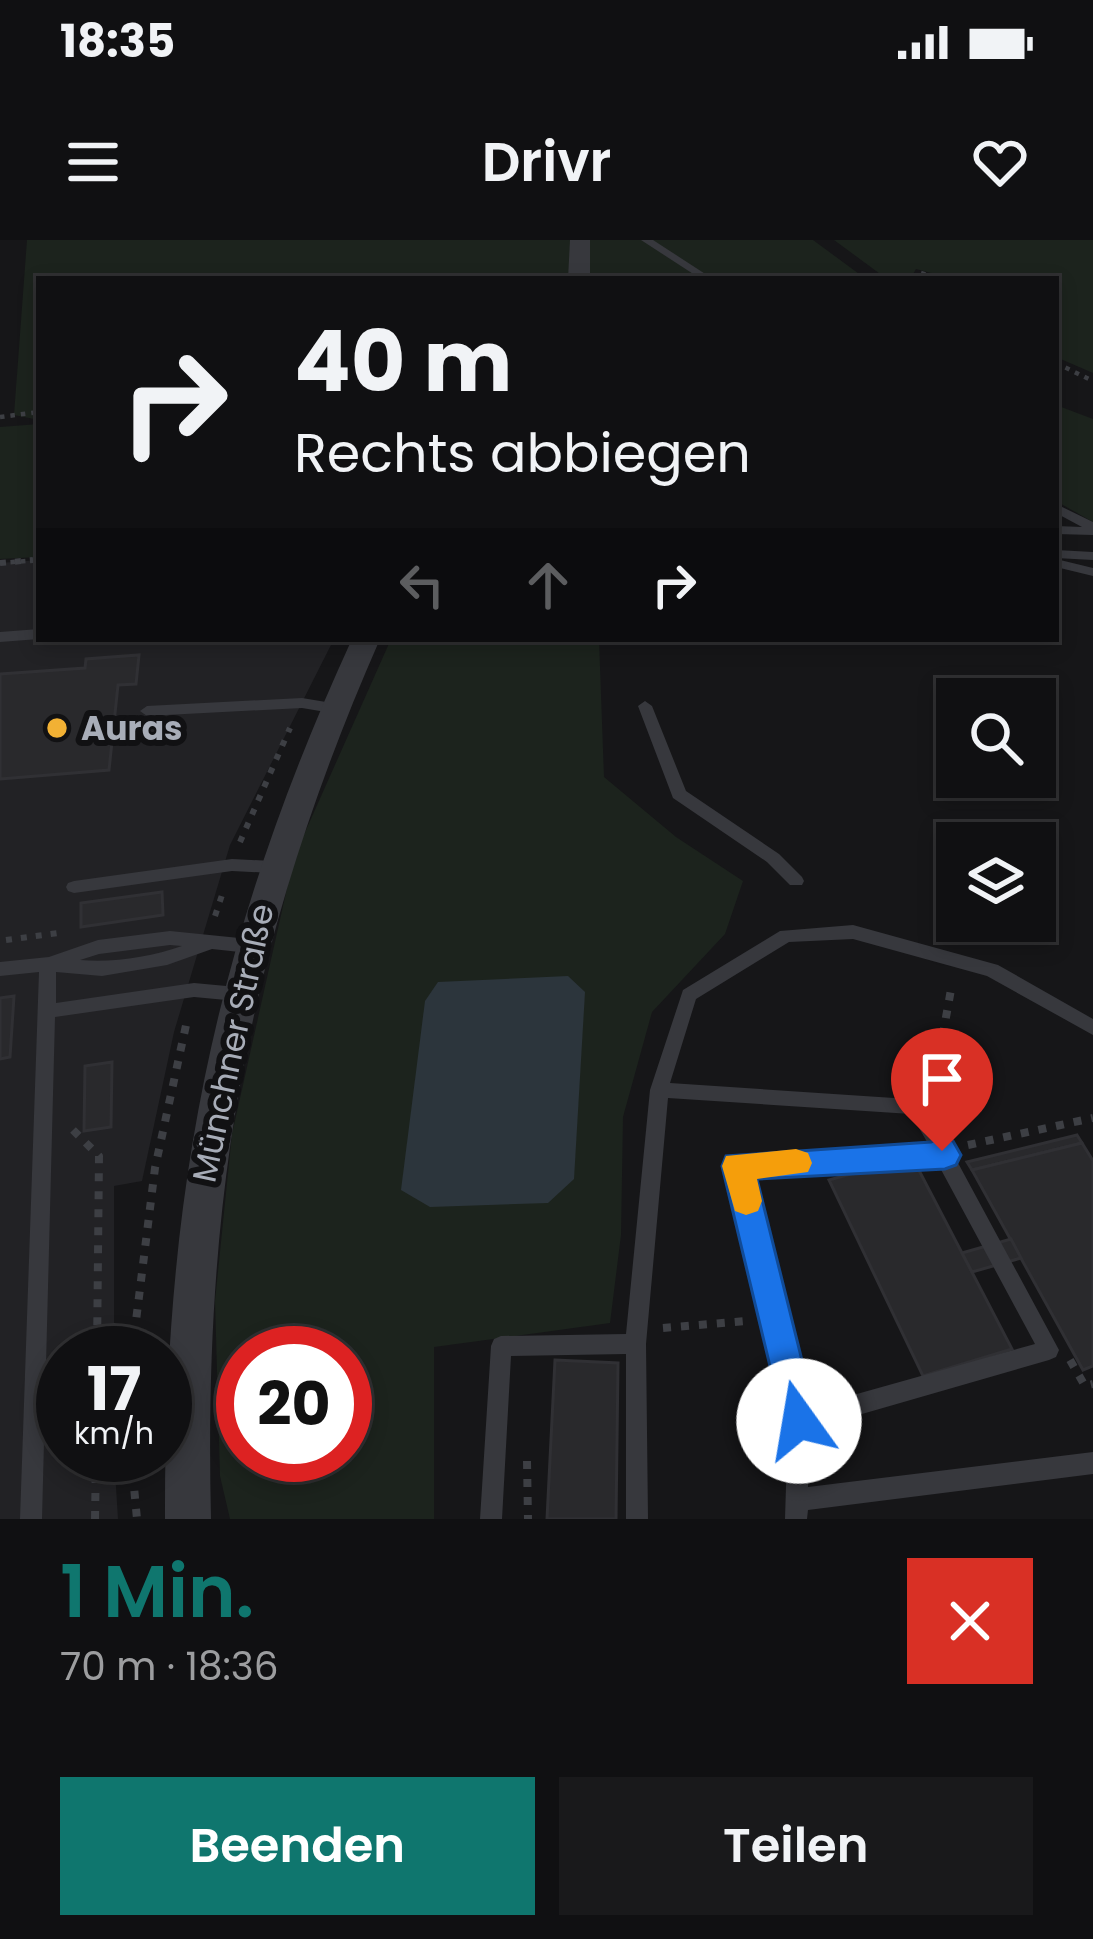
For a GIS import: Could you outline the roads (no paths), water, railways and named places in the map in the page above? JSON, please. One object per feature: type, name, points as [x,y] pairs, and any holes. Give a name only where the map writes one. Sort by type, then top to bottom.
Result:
[{"type":"street","points":[[580,240],[580,276]]},
{"type":"street","name":"Münchner Straße","points":[[189,1326],[190,1287],[218,1082],[249,946],[272,867],[332,708],[365,642]]},
{"type":"street","name":"Münchner Straße","points":[[187,1482],[188,1519]]},
{"type":"street","name":"Münchner Straße","points":[[190,1482],[198,1519]]},
{"type":"lane","points":[[646,240],[703,276]]},
{"type":"lane","points":[[1059,510],[1093,529]]},
{"type":"lane","points":[[1059,530],[1093,529]]},
{"type":"lane","points":[[1059,558],[1093,556]]},
{"type":"lane","points":[[1059,559],[1093,572]]},
{"type":"lane","points":[[0,637],[36,634]]},
{"type":"lane","points":[[147,711],[302,703],[332,708]]},
{"type":"lane","points":[[646,706],[679,794],[773,859],[796,881]]},
{"type":"lane","points":[[74,886],[232,865],[272,867]]},
{"type":"lane","points":[[637,1519],[637,1337],[658,1090],[689,994],[786,936],[854,932],[992,970],[1093,1028]]},
{"type":"lane","points":[[0,969],[48,964],[102,969],[167,958],[206,944],[249,946]]},
{"type":"lane","points":[[31,1519],[48,964]]},
{"type":"lane","points":[[47,1012],[194,990],[237,994]]},
{"type":"lane","points":[[658,1090],[917,1106],[1049,1350],[799,1421]]},
{"type":"lane","points":[[944,1153],[738,1166],[799,1421],[796,1509],[1093,1462]]},
{"type":"lane","points":[[491,1519],[501,1346],[637,1337]]},
{"type":"place","name":"Auras","points":[[57,728]]}]
